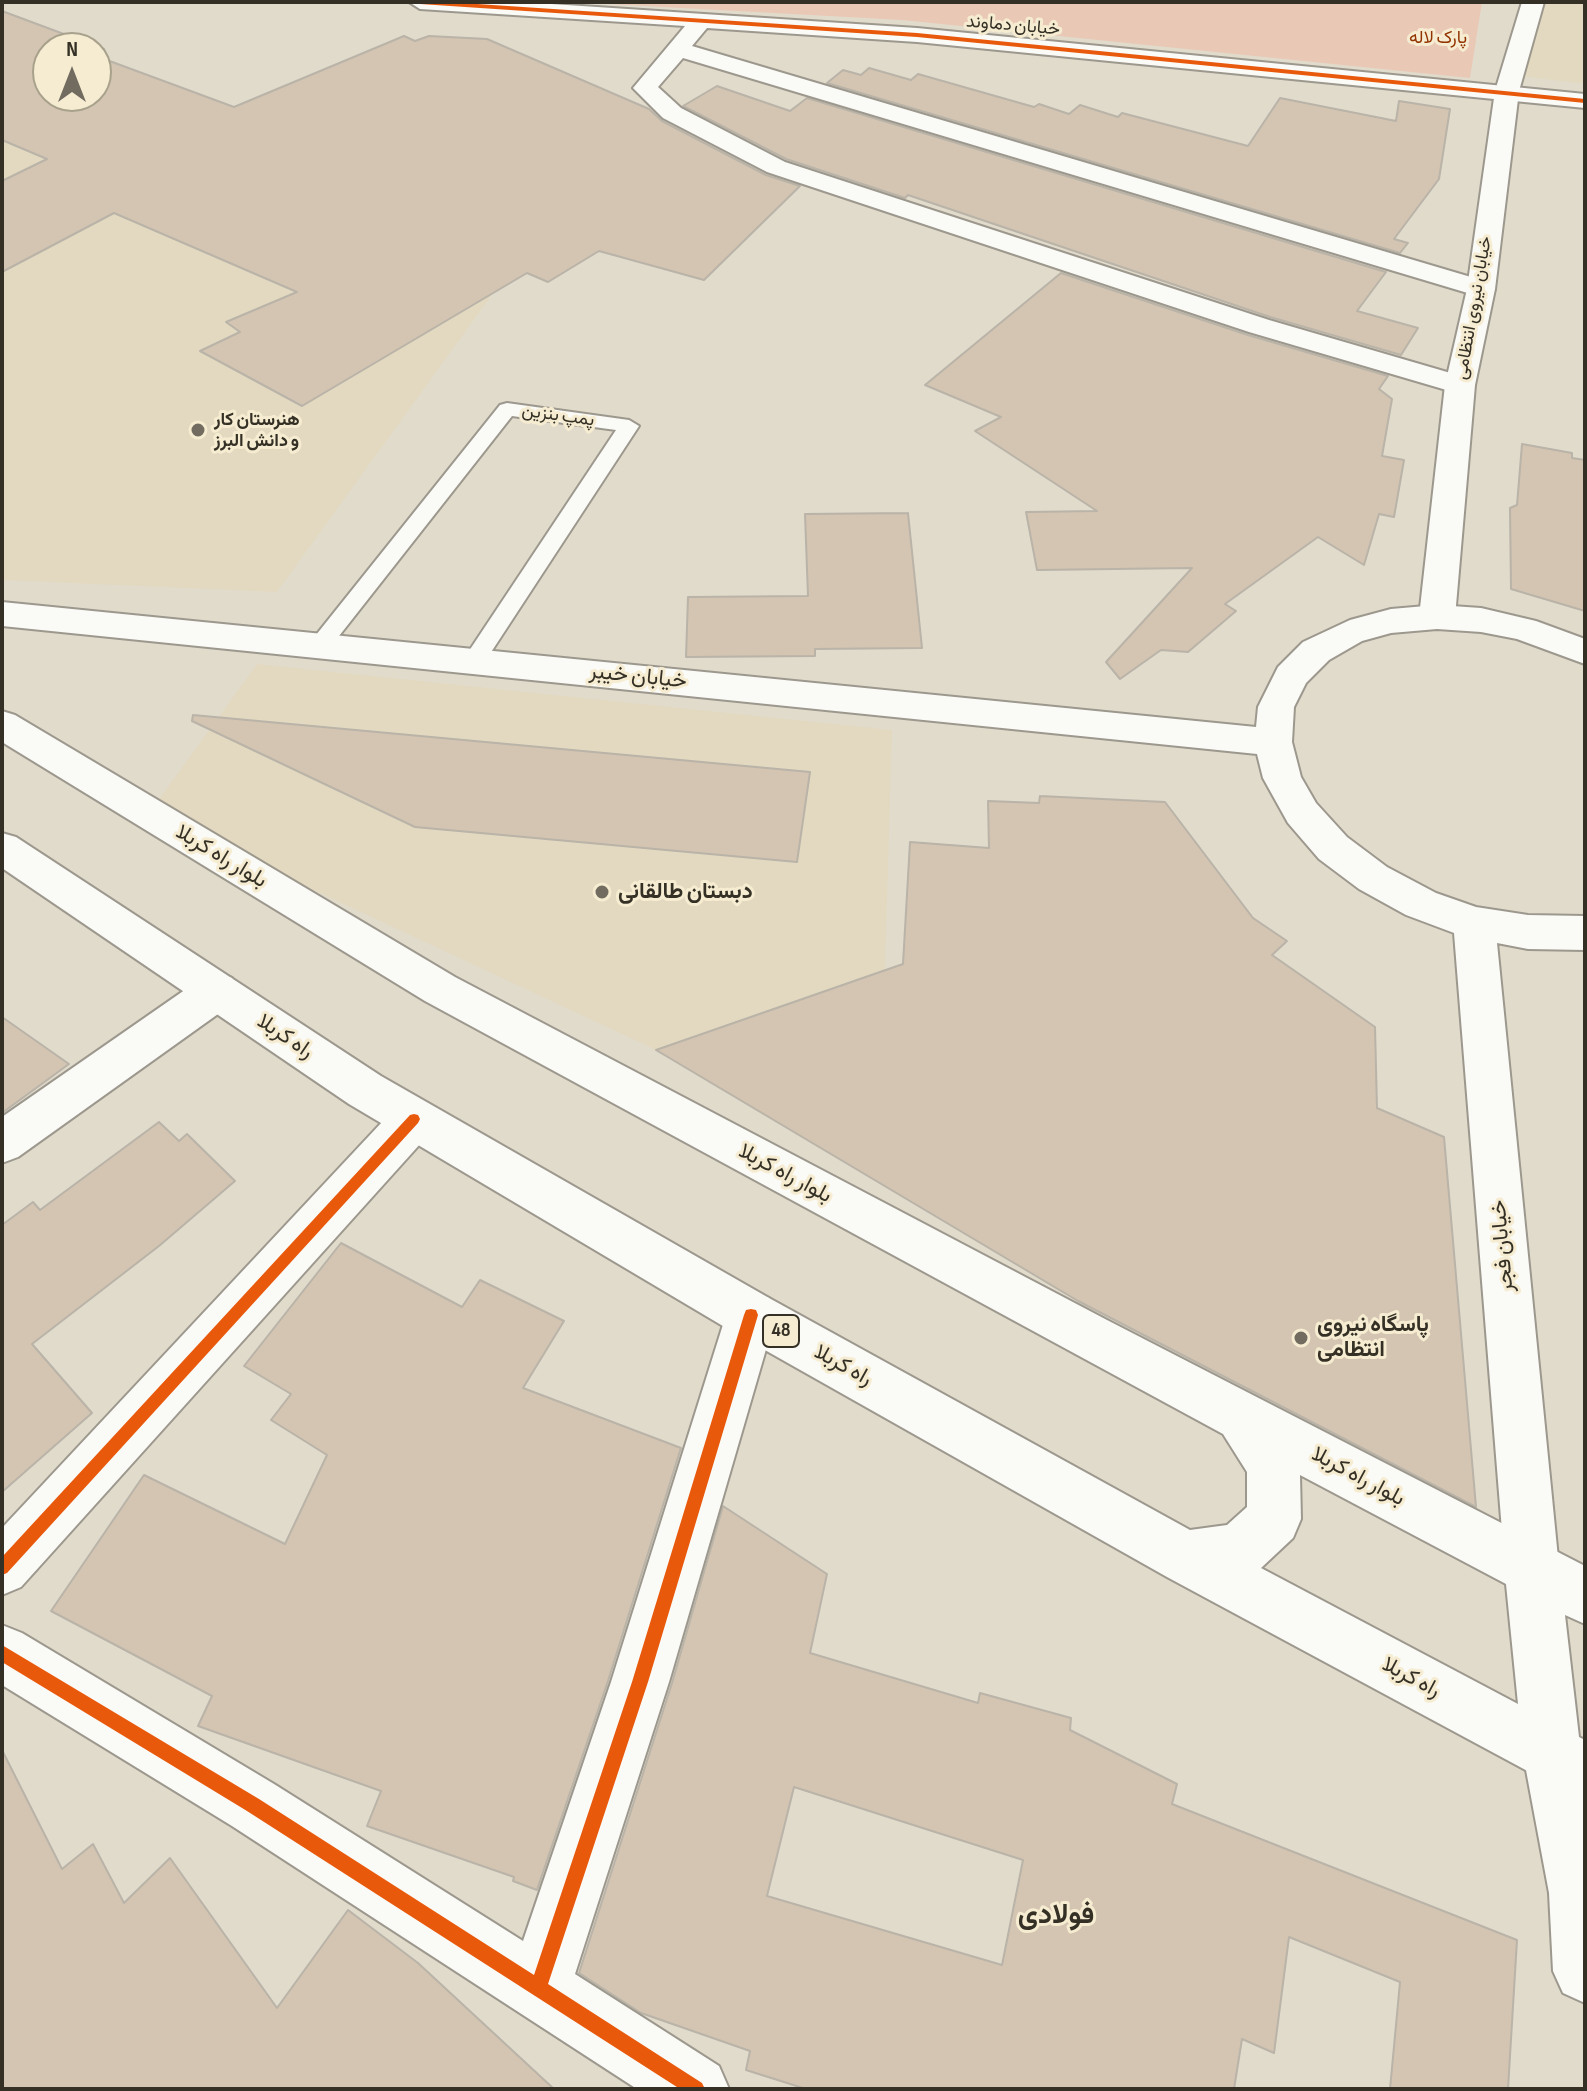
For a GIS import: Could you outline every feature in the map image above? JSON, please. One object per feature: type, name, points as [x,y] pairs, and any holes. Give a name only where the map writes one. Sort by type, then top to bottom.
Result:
[{"type":"street","name":"خیابان دماوند","points":[[420,2],[917,35],[1585,101]]},
{"type":"street","name":"خیابان نیروی انتظامی","points":[[1437,617],[1460,385],[1481,289],[1507,91],[1533,2]]},
{"type":"street","points":[[701,21],[645,88],[672,113],[776,167],[1259,326],[1460,385]]},
{"type":"street","points":[[678,49],[790,85],[1481,289]]},
{"type":"street","name":"خیابان خیبر","points":[[2,614],[1273,742]]},
{"type":"street","points":[[1585,652],[1524,629],[1481,620],[1437,617],[1391,621],[1350,632],[1316,651],[1291,676],[1276,707],[1273,742],[1282,778],[1302,813],[1333,848],[1373,878],[1421,904],[1474,923],[1528,932],[1585,933]]},
{"type":"street","name":"بلوار راه کربلا","points":[[2,724],[440,989],[1585,1596]]},
{"type":"street","name":"راه کربلا","points":[[2,848],[365,1090],[414,1119],[751,1315],[1186,1558],[1568,1763]]},
{"type":"street","name":"خیابان فجر","points":[[1474,923],[1532,1568],[1568,1763],[1585,1971]]},
{"type":"street","points":[[2,1143],[217,991]]},
{"type":"street","points":[[2,1568],[414,1119]]},
{"type":"street","points":[[539,1986],[640,1682],[751,1315]]},
{"type":"street","points":[[1186,1558],[1239,1551],[1274,1519],[1273,1466],[1241,1416]]},
{"type":"street","points":[[2,1653],[253,1805],[696,2089]]},
{"type":"lane","name":"پمپ بنزین","points":[[320,645],[507,409],[629,426],[474,660]]},
{"type":"shaded area","points":[[1533,2],[1585,2],[1585,84],[1511,75]]},
{"type":"shaded area","name":"هنرستان کار و دانش البرز","points":[[2,122],[502,281],[277,592],[2,580]]},
{"type":"shaded area","name":"دبستان طالقانی","points":[[257,664],[892,730],[885,970],[656,1050],[149,813]]},
{"type":"green space","name":"پارک لاله","points":[[572,2],[1482,2],[1470,78],[902,20]]},
{"type":"building","points":[[2,11],[58,32],[32,32],[32,112],[112,112],[112,62],[234,107],[404,36],[415,41],[429,36],[487,39],[649,109],[662,121],[766,175],[800,186],[704,280],[599,251],[548,282],[527,273],[302,406],[200,351],[240,332],[226,322],[297,292],[114,213],[2,272],[2,181],[47,159],[2,140]]},
{"type":"building","points":[[869,68],[911,80],[918,74],[1069,114],[1080,105],[1118,117],[1122,113],[1248,146],[1280,98],[1396,121],[1399,101],[1450,109],[1439,179],[1394,239],[1408,243],[1400,253],[827,83],[843,70],[861,75]]},
{"type":"building","points":[[717,86],[790,111],[807,98],[1386,272],[1357,311],[1418,328],[1401,355],[1270,317],[908,195],[905,198],[786,159],[683,106]]},
{"type":"building","points":[[1061,273],[1248,335],[1388,376],[1379,389],[1392,399],[1382,456],[1404,460],[1394,517],[1379,514],[1364,565],[1318,537],[1225,604],[1236,611],[1188,652],[1161,650],[1120,679],[1106,662],[1192,568],[1037,570],[1026,512],[1097,511],[975,431],[1001,417],[925,385]]},
{"type":"building","points":[[1522,444],[1572,453],[1572,458],[1585,460],[1585,611],[1511,589],[1510,508],[1517,505]]},
{"type":"building","points":[[908,513],[922,648],[815,649],[815,656],[686,657],[688,597],[808,596],[805,514]]},
{"type":"building","points":[[193,715],[810,772],[797,862],[415,827],[192,721]]},
{"type":"building","name":"پاسگاه نیروی انتظامی","points":[[1040,796],[1165,802],[1253,918],[1287,941],[1272,955],[1375,1027],[1377,1108],[1444,1137],[1476,1507],[1078,1301],[656,1050],[903,964],[910,842],[989,848],[988,801],[1039,803]]},
{"type":"building","points":[[2,1017],[69,1064],[2,1113]]},
{"type":"building","points":[[159,1122],[179,1141],[187,1134],[235,1181],[159,1246],[32,1344],[92,1413],[2,1492],[2,1225],[33,1202],[40,1210]]},
{"type":"building","points":[[341,1243],[462,1307],[480,1280],[564,1321],[523,1388],[681,1448],[608,1681],[537,1890],[513,1881],[514,1877],[367,1826],[381,1791],[198,1726],[212,1696],[51,1611],[144,1475],[285,1544],[327,1455],[271,1420],[291,1394],[244,1366]]},
{"type":"building","points":[[723,1506],[827,1574],[810,1653],[978,1703],[980,1693],[1071,1718],[1070,1730],[1177,1784],[1172,1804],[1517,1940],[1508,2089],[1390,2089],[1400,1982],[1289,1937],[1274,2053],[1242,2039],[1234,2089],[806,2089],[746,2070],[750,2051],[641,2013],[579,1973],[672,1683]],"holes":[[[794,1787],[1023,1860],[1002,1965],[767,1896]]]},
{"type":"building","points":[[2,1750],[62,1869],[93,1844],[124,1903],[170,1858],[277,2008],[348,1910],[418,1963],[554,2089],[2,2089]]},
{"type":"cycle path","points":[[420,2],[917,35],[1585,101]]},
{"type":"cycle path","points":[[2,1568],[414,1119]]},
{"type":"cycle path","points":[[539,1986],[640,1682],[751,1315]]},
{"type":"cycle path","points":[[2,1653],[253,1805],[696,2089]]},
{"type":"place","name":"هنرستان کار و دانش البرز","points":[[198,430]]},
{"type":"place","name":"دبستان طالقانی","points":[[602,892]]},
{"type":"place","name":"پاسگاه نیروی انتظامی","points":[[1301,1338]]},
{"type":"district","name":"فولادی","points":[[1056,1916]]}]
